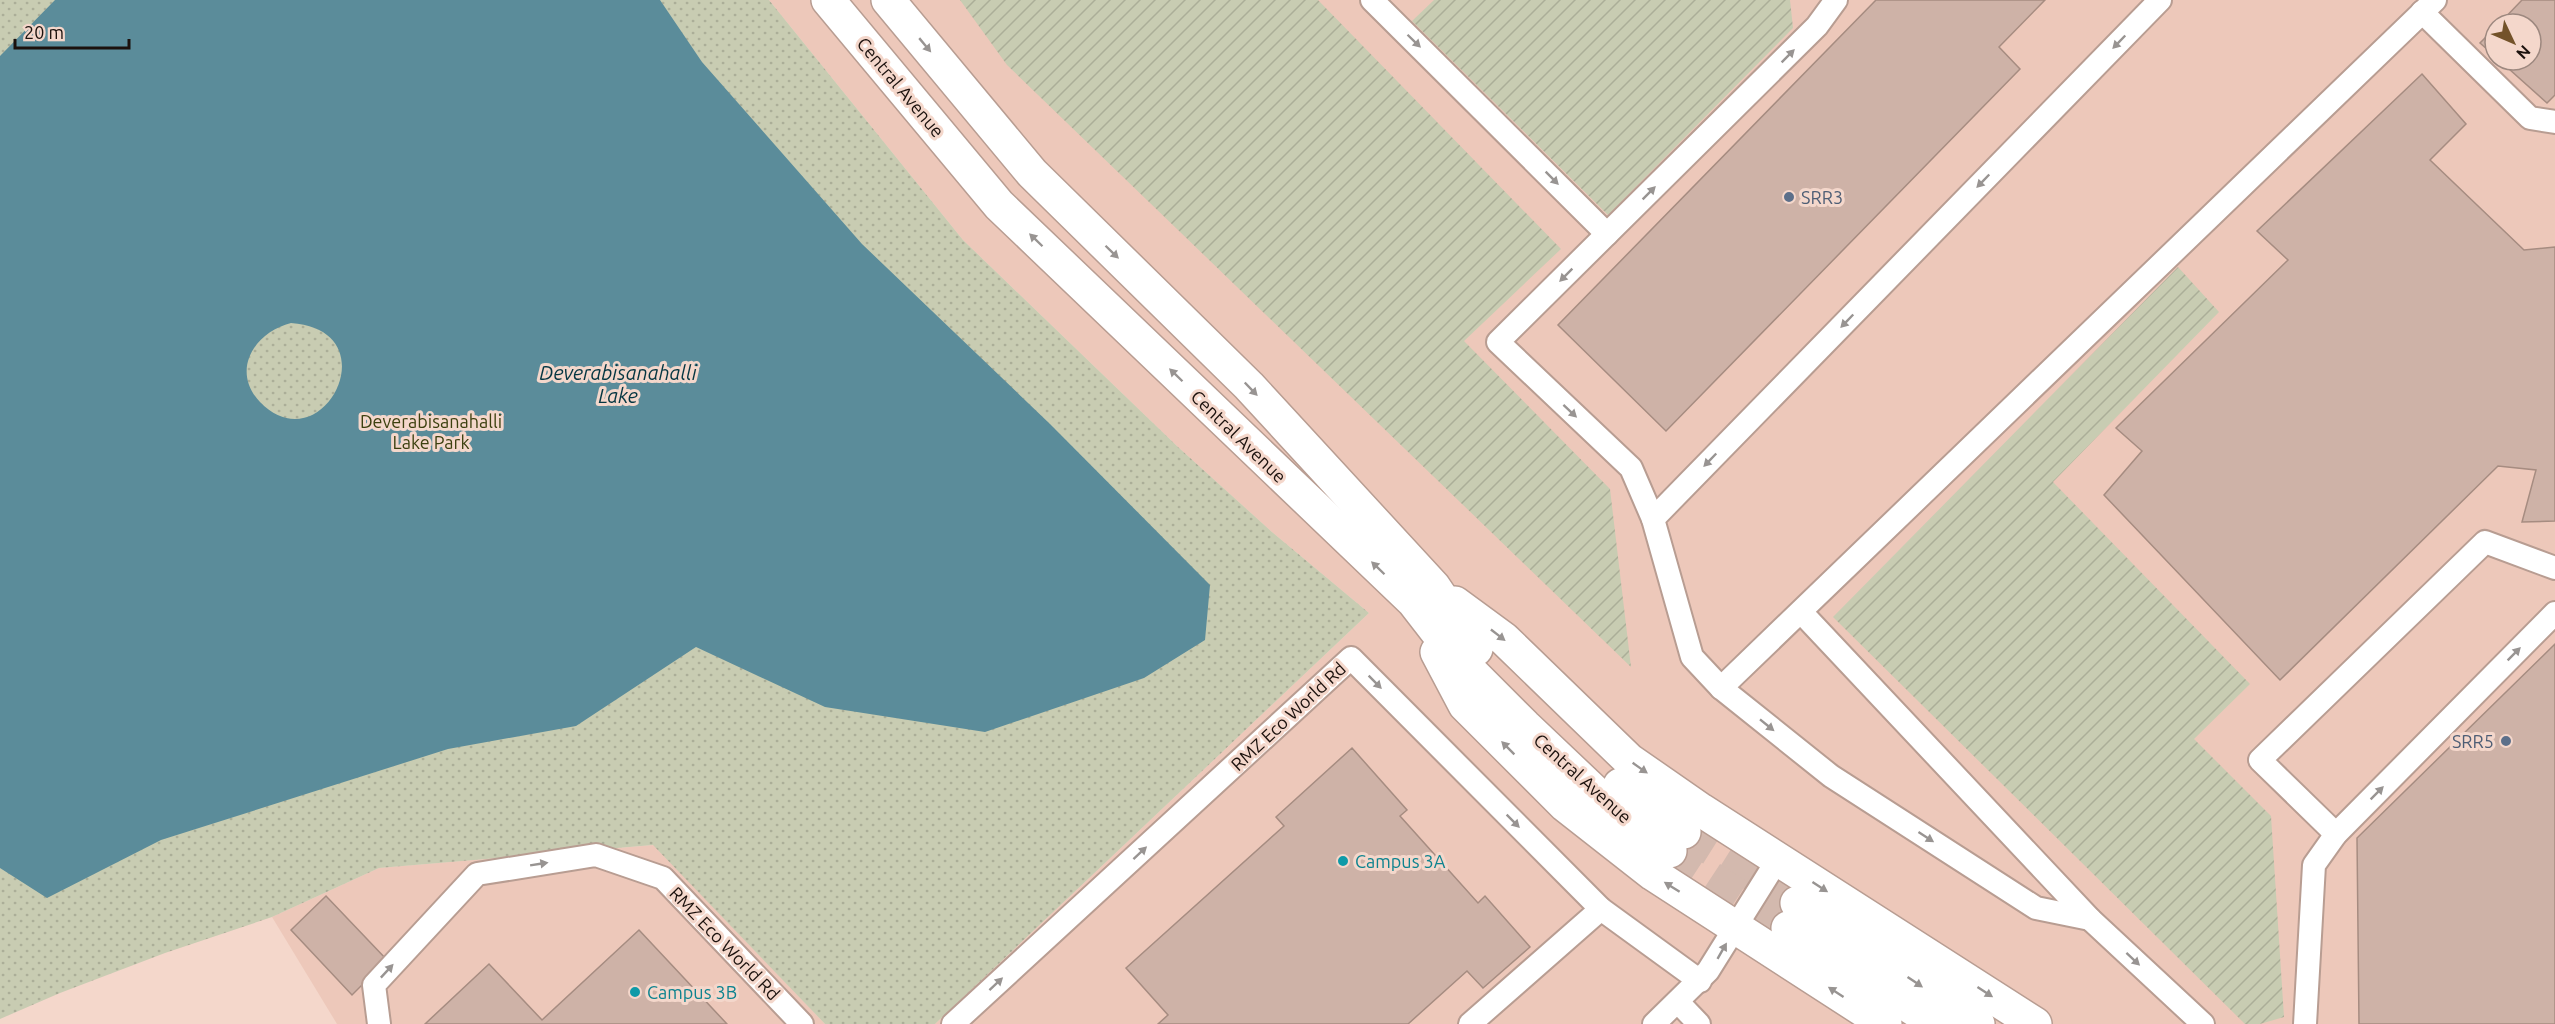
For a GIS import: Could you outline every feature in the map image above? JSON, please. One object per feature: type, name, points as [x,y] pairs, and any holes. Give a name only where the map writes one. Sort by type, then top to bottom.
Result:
[{"type":"street","name":"Central Avenue","points":[[828,0],[999,205],[1424,594]]},
{"type":"street","name":"Central Avenue","points":[[888,0],[1032,173],[1249,386],[1424,594],[1458,659],[1601,798],[1677,841]]},
{"type":"street","points":[[1424,594],[1504,639],[1629,760],[1778,860],[2035,1024]]},
{"type":"street","points":[[1424,594],[1465,705],[1557,797],[1653,874],[1885,1024]]},
{"type":"street","points":[[1937,1024],[1792,915],[1978,1024]]},
{"type":"lane","points":[[1372,0],[1607,234]]},
{"type":"lane","points":[[1836,0],[1817,26],[1498,342],[1630,468],[1653,519],[1692,657],[1721,688],[1831,776],[2036,908],[2090,919]]},
{"type":"lane","points":[[1653,519],[2160,0]]},
{"type":"lane","points":[[1721,688],[1802,613],[2428,6],[2530,118],[2555,122]]},
{"type":"lane","points":[[2336,834],[2260,760],[2485,542],[2555,568]]},
{"type":"lane","points":[[1802,613],[2090,919],[2203,1024]]},
{"type":"lane","points":[[2305,1024],[2314,865],[2336,834],[2555,613]]},
{"type":"lane","name":"RMZ Eco World Rd","points":[[953,1024],[1352,658],[1601,909],[1700,981]]},
{"type":"lane","name":"RMZ Eco World Rd","points":[[379,1024],[374,985],[477,874],[596,855],[663,878],[802,1024]]},
{"type":"lane","points":[[1654,1024],[1700,981],[1717,960],[1778,860]]},
{"type":"lane","points":[[1470,1024],[1601,909]]},
{"type":"lane","points":[[1678,1002],[1699,1024]]},
{"type":"shaded area","points":[[769,0],[2555,0],[2555,1024],[935,1024],[1369,613],[1272,532],[1178,447],[963,240]]},
{"type":"shaded area","points":[[654,845],[825,1024],[337,1024],[272,917],[379,868]]},
{"type":"green space","name":"Deverabisanahalli Lake","points":[[0,0],[769,0],[963,240],[1178,447],[1272,532],[1369,613],[935,1024],[825,1024],[653,845],[379,868],[272,917],[165,953],[60,993],[0,1019]]},
{"type":"green space","points":[[960,0],[1318,0],[1561,249],[1464,341],[1610,489],[1631,667],[1007,65]]},
{"type":"green space","points":[[1434,0],[1790,0],[1793,28],[1608,215],[1412,21]]},
{"type":"green space","points":[[2178,267],[2219,312],[2053,482],[2250,684],[2194,739],[2271,816],[2284,1017],[2260,1024],[2245,1024],[1833,617]]},
{"type":"water","name":"Deverabisanahalli Lake","points":[[55,0],[660,0],[702,62],[862,244],[1050,424],[1210,585],[1205,640],[1144,678],[985,732],[825,707],[696,647],[576,726],[448,749],[161,840],[47,898],[0,868],[0,56]],"holes":[[[291,323],[321,331],[337,347],[342,368],[337,389],[324,407],[305,418],[283,417],[260,402],[251,390],[247,377],[247,365],[251,354],[257,344],[267,335]]]},
{"type":"building","name":"SRR3","points":[[1876,0],[2045,0],[1999,47],[2020,69],[1666,431],[1558,325]]},
{"type":"building","points":[[2522,0],[2555,0],[2555,95],[2547,103],[2512,72],[2543,72],[2543,12],[2510,12]]},
{"type":"building","points":[[2422,74],[2466,124],[2430,160],[2524,250],[2555,247],[2555,521],[2522,522],[2536,470],[2498,466],[2280,680],[2104,495],[2142,451],[2116,428],[2288,260],[2257,231]]},
{"type":"building","name":"SRR5","points":[[2555,644],[2555,1024],[2359,1024],[2357,838]]},
{"type":"building","name":"Campus 3A","points":[[1352,748],[1407,810],[1400,816],[1478,903],[1485,896],[1530,947],[1483,988],[1467,971],[1408,1024],[1158,1024],[1168,1015],[1126,968],[1284,826],[1276,817]]},
{"type":"building","points":[[326,896],[387,960],[352,995],[291,930]]},
{"type":"building","name":"Campus 3B","points":[[639,930],[727,1024],[425,1024],[489,964],[542,1020]]},
{"type":"tunnel","points":[[1684,832],[1797,903]]},
{"type":"tunnel","points":[[1670,851],[1788,928]]},
{"type":"place","name":"SRR3","points":[[1789,197]]},
{"type":"place","name":"SRR5","points":[[2506,741]]},
{"type":"place","name":"Campus 3A","points":[[1343,861]]},
{"type":"place","name":"Campus 3B","points":[[635,992]]},
{"type":"park label","name":"Deverabisanahalli Lake Park","points":[[431,431]]}]
